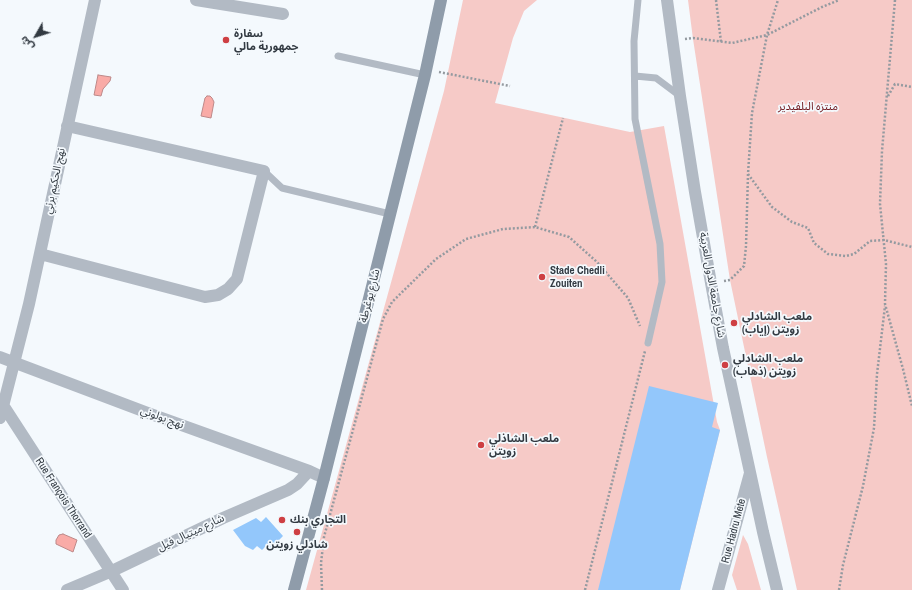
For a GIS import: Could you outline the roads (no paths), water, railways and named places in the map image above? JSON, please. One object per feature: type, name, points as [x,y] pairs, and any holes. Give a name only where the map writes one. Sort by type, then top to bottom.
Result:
[{"type":"main road","name":"شارع يوغرطة","points":[[294,590],[324,478],[426,72],[441,0]]},
{"type":"street","name":"نهج الحكيم برني","points":[[0,418],[29,304],[95,0]]},
{"type":"street","points":[[196,0],[283,14]]},
{"type":"street","name":"شارع جامعة الدول العربية","points":[[667,0],[695,192],[723,348],[777,590]]},
{"type":"street","points":[[40,254],[205,297],[218,295],[228,289],[237,279],[264,171],[68,126]]},
{"type":"street","name":"نهج بولوني","points":[[0,357],[309,471],[324,478]]},
{"type":"street","name":"Rue François Thorrand","points":[[3,405],[123,590]]},
{"type":"street","name":"شارع ميتيال فيل","points":[[67,590],[112,571],[223,518],[288,490],[297,484],[309,471]]},
{"type":"street","name":"Rue Hadru Mete","points":[[718,590],[750,471]]},
{"type":"lane","points":[[638,0],[634,41],[635,119],[660,244],[662,282],[648,343]]},
{"type":"lane","points":[[338,56],[426,72]]},
{"type":"lane","points":[[635,76],[656,78],[680,96]]},
{"type":"lane","points":[[264,171],[282,188],[390,214]]},
{"type":"place","name":"سفارة جمهورية مالي","points":[[226,40]]},
{"type":"place","name":"Stade Chedli Zouiten","points":[[542,277]]},
{"type":"place","name":"ملعب الشادلي زويتن (إياب)","points":[[734,323]]},
{"type":"place","name":"ملعب الشادلي زويتن (ذهاب)","points":[[725,365]]},
{"type":"place","name":"ملعب الشاذلي زويتن","points":[[481,445]]},
{"type":"place","name":"التجاري بنك","points":[[282,520]]},
{"type":"place","name":"شادلي زويتن","points":[[297,532]]},
{"type":"park label","name":"منتزه البلفيدير","points":[[808,107]]}]
